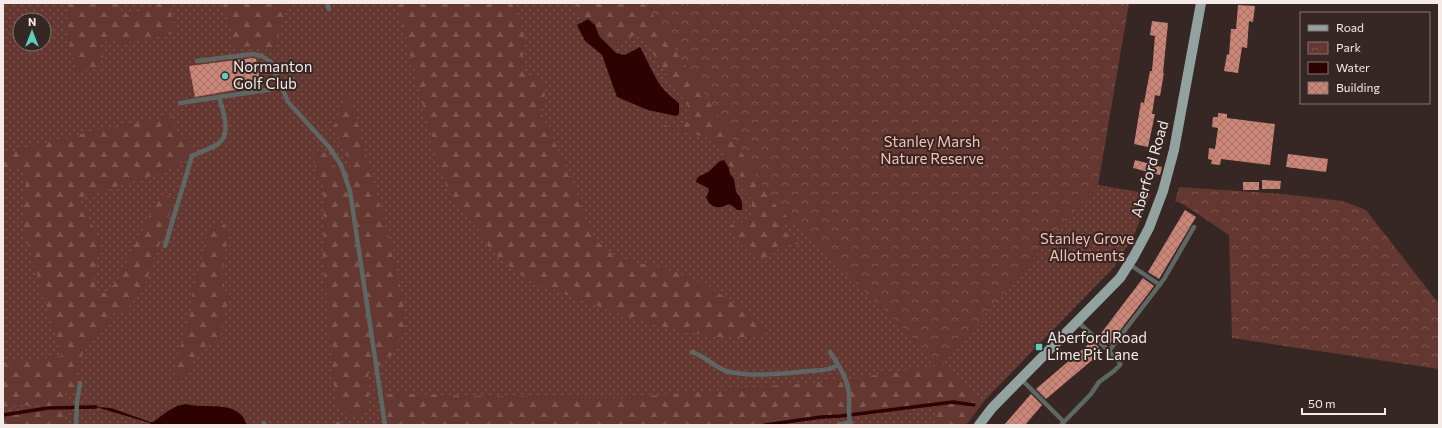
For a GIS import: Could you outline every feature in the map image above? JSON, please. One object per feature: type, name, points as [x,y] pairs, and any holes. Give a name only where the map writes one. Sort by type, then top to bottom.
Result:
[{"type":"main road","name":"Aberford Road","points":[[979,425],[992,408],[1120,278],[1149,228],[1163,191],[1174,150],[1201,3]]},
{"type":"lane","points":[[327,3],[329,9]]},
{"type":"lane","points":[[197,62],[253,54],[262,56],[271,62],[288,102],[329,147],[341,165],[350,190],[385,425]]},
{"type":"lane","points":[[180,103],[274,89]]},
{"type":"lane","points":[[165,246],[192,156],[217,145],[226,134],[223,110],[219,97]]},
{"type":"lane","points":[[1109,351],[1160,285],[1194,227]]},
{"type":"lane","points":[[1129,264],[1160,285]]},
{"type":"lane","points":[[1021,379],[1063,424],[1091,394],[1099,382],[1120,365],[1120,363],[1109,351],[1077,321]]},
{"type":"lane","points":[[692,352],[698,353],[720,369],[728,372],[762,375],[822,370],[833,368],[838,364]]},
{"type":"lane","points":[[830,352],[838,364],[850,395],[848,411],[850,423],[839,425]]},
{"type":"lane","points":[[76,425],[80,383]]},
{"type":"green space","name":"Normanton Golf Club","points":[[3,3],[645,3],[940,365],[1098,185],[1151,194],[1133,237],[1114,267],[984,401],[966,425],[3,425]]},
{"type":"green space","points":[[66,3],[119,3],[121,10],[125,11],[127,15],[162,3],[168,3],[177,32],[123,44],[117,41],[98,43],[103,57],[98,59],[100,66],[78,72],[64,22],[70,20]]},
{"type":"green space","points":[[223,3],[287,3],[274,52],[252,46],[233,48],[233,37]]},
{"type":"green space","points":[[397,3],[512,3],[524,35],[525,47],[522,61],[523,66],[529,75],[539,75],[545,97],[541,112],[576,190],[587,224],[595,238],[605,249],[621,258],[661,267],[706,286],[737,304],[750,314],[760,324],[764,332],[756,337],[714,337],[658,326],[622,315],[534,283],[519,274],[504,262],[492,251],[482,238],[472,218],[458,208],[449,193],[442,175],[431,136]]},
{"type":"green space","points":[[575,3],[724,3],[795,224],[777,225],[799,244],[788,243],[767,258],[757,257],[743,248],[730,226],[737,219],[743,222],[748,220],[752,216],[753,210],[750,198],[740,187],[741,179],[736,169],[725,164],[724,153],[719,145],[712,140],[702,136],[671,129],[662,125],[678,128],[687,122],[690,112],[689,108],[643,38],[638,35],[623,39],[605,56],[593,45]]},
{"type":"green space","name":"Stanley Marsh Nature Reserve","points":[[645,3],[1129,3],[1098,185],[941,365],[777,207]]},
{"type":"green space","points":[[346,97],[351,101],[391,245],[403,300],[404,313],[404,327],[401,340],[392,355],[368,374],[369,396],[366,412],[357,417],[342,409],[338,402],[334,386],[323,258],[323,185],[315,172],[314,149],[327,154],[332,166],[351,171],[346,152],[334,127],[343,101]]},
{"type":"green space","points":[[173,116],[175,137],[189,138],[191,153],[189,158],[161,173],[79,198],[99,239],[100,246],[95,267],[94,281],[96,288],[101,294],[107,292],[117,281],[157,200],[162,197],[169,196],[173,200],[164,232],[146,283],[127,310],[113,314],[104,327],[89,341],[83,352],[75,376],[74,386],[78,393],[66,393],[66,407],[19,405],[3,407],[3,363],[62,356],[22,225],[26,194],[25,177],[22,172],[16,168],[3,167],[3,154],[101,129]]},
{"type":"green space","points":[[1179,187],[1283,194],[1342,201],[1366,210],[1439,304],[1439,369],[1232,338],[1229,235],[1183,204],[1175,201]]},
{"type":"green space","points":[[218,222],[224,223],[228,233],[222,277],[228,300],[219,340],[198,351],[181,381],[175,380],[175,365],[190,316],[193,288],[202,259],[207,231]]},
{"type":"green space","points":[[941,365],[984,401],[966,425],[933,425],[940,404],[821,417],[765,425],[385,425],[380,394],[623,398],[842,380]]},
{"type":"green space","points":[[72,407],[61,425],[3,425],[3,415],[48,408]]},
{"type":"water","points":[[588,19],[595,25],[599,36],[616,53],[625,55],[640,47],[660,85],[679,103],[679,114],[676,116],[648,110],[617,97],[602,55],[585,41],[577,25]]},
{"type":"water","points":[[724,160],[729,168],[730,174],[734,179],[736,192],[742,203],[742,210],[737,210],[729,204],[722,207],[713,206],[706,197],[709,191],[708,188],[696,182],[699,177],[708,172],[720,161]]},
{"type":"water","points":[[186,404],[194,406],[229,408],[236,411],[243,417],[247,425],[151,425],[150,423],[96,407],[111,408],[153,422],[177,406]]},
{"type":"building","points":[[1238,5],[1255,6],[1253,22],[1249,21],[1247,48],[1242,47],[1238,73],[1224,71],[1227,54],[1229,55],[1231,29],[1236,29]]},
{"type":"building","points":[[1152,21],[1168,23],[1164,73],[1160,96],[1155,95],[1152,114],[1155,114],[1148,147],[1134,144],[1141,102],[1144,103],[1150,71],[1152,71],[1155,36],[1150,35]]},
{"type":"building","name":"Normanton Golf Club","points":[[253,58],[256,59],[261,85],[195,97],[189,66]]},
{"type":"building","points":[[1218,113],[1227,114],[1227,118],[1275,124],[1270,165],[1221,159],[1220,165],[1211,164],[1212,160],[1208,159],[1209,148],[1215,149],[1218,128],[1212,127],[1213,117],[1218,117]]},
{"type":"building","points":[[1288,154],[1328,159],[1326,172],[1286,167]]},
{"type":"building","points":[[1135,160],[1162,167],[1160,175],[1133,168]]},
{"type":"building","points":[[1262,180],[1281,181],[1280,189],[1262,189]]},
{"type":"building","points":[[1243,182],[1259,182],[1259,190],[1243,190]]},
{"type":"building","points":[[1185,210],[1196,217],[1159,279],[1148,272]]},
{"type":"building","points":[[1143,278],[1154,286],[1109,345],[1099,336]]},
{"type":"building","points":[[1092,341],[1103,351],[1046,399],[1036,389]]},
{"type":"building","points":[[1031,394],[1042,405],[1025,425],[1004,425]]},
{"type":"waterway","points":[[765,425],[953,402],[974,405]]},
{"type":"waterway","points":[[3,415],[48,408],[96,407]]},
{"type":"place","name":"Normanton Golf Club","points":[[225,76]]},
{"type":"place","name":"Aberford Road Lime Pit Lane","points":[[1039,347]]},
{"type":"park label","name":"Stanley Grove Allotments","points":[[1087,248]]}]
